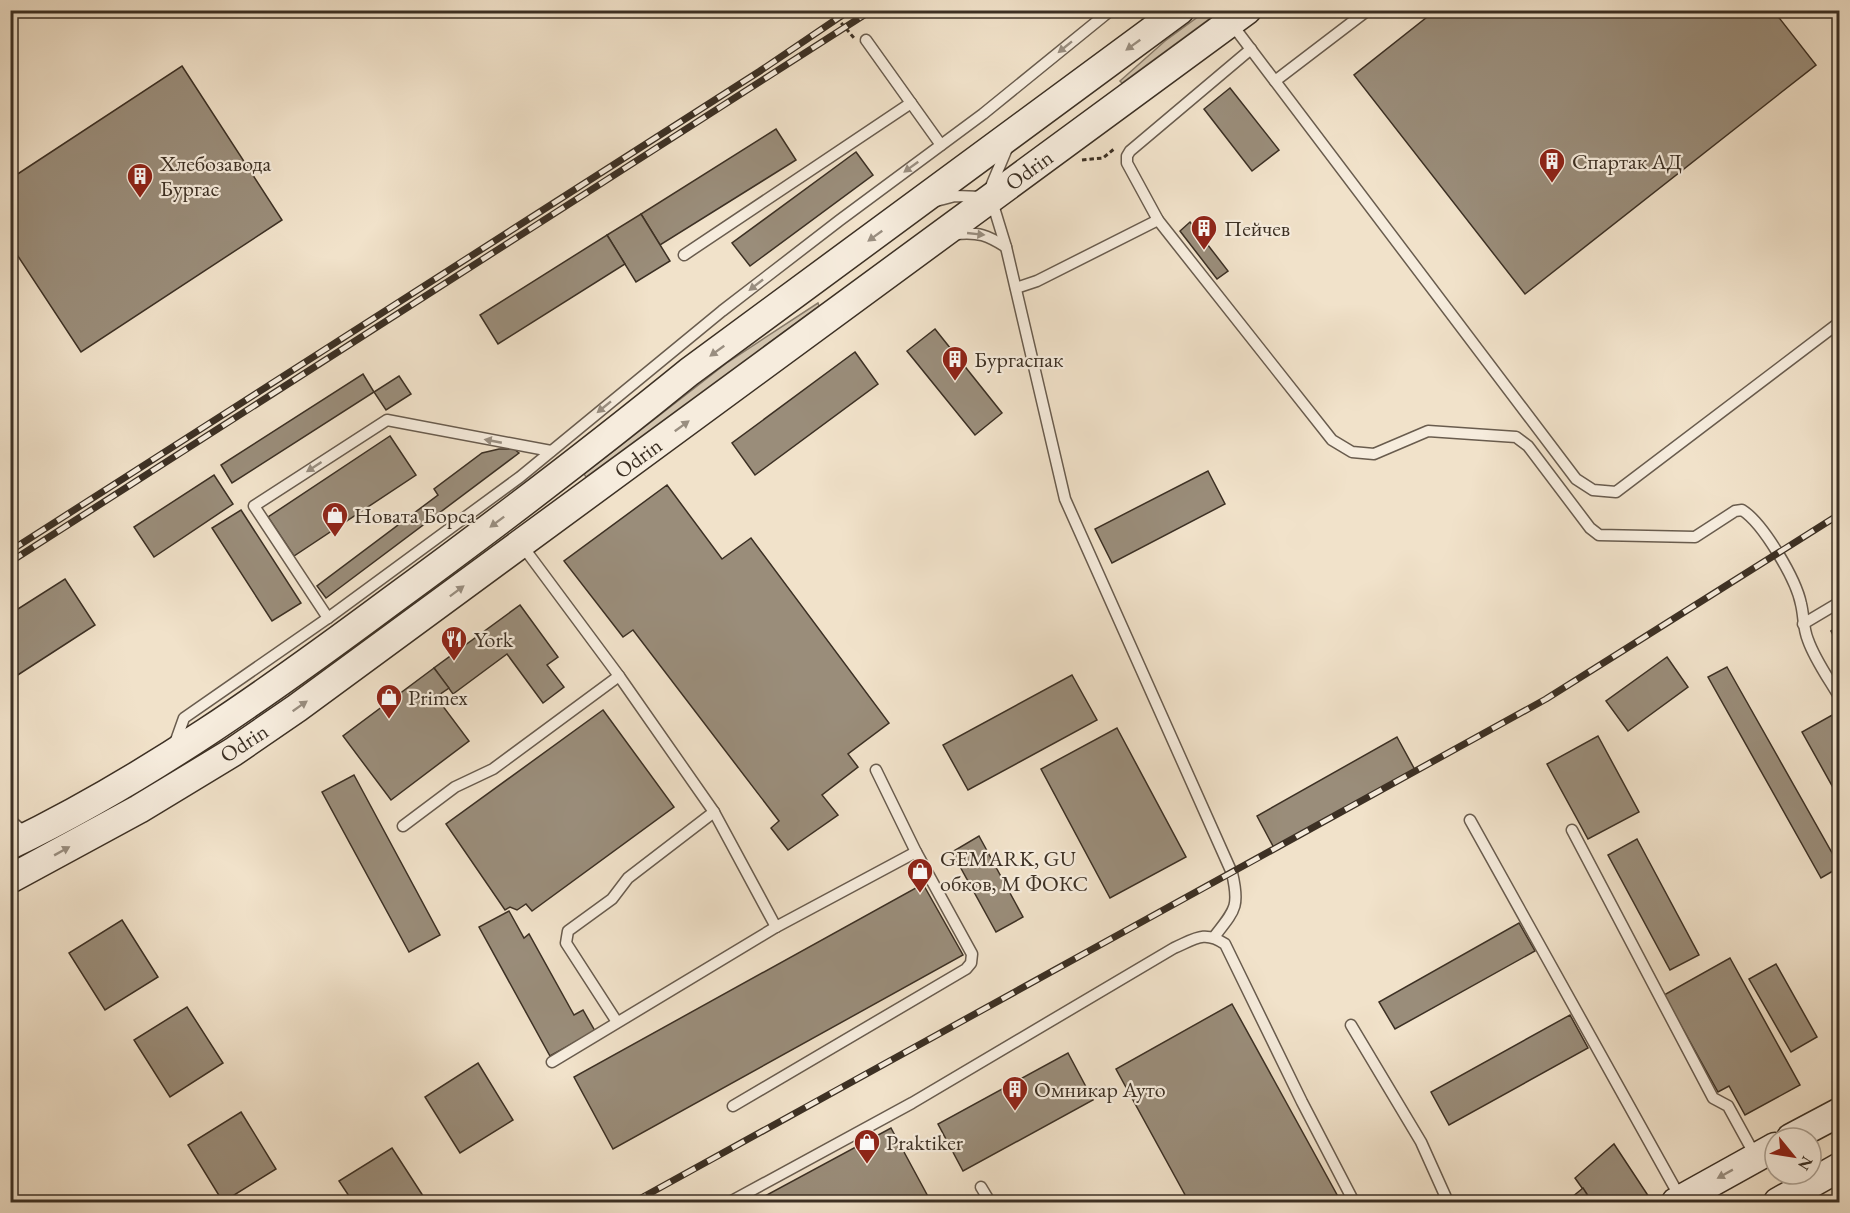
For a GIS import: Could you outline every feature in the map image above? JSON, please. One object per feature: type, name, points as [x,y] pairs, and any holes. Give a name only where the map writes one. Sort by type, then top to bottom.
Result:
[{"type":"main road","name":"Odrin","points":[[17,834],[133,779],[227,720],[300,669],[615,432],[689,372],[1180,10]]},
{"type":"main road","name":"Odrin","points":[[10,879],[139,809],[233,752],[378,651],[521,543],[1239,16]]},
{"type":"main road","points":[[521,543],[528,513],[597,457],[615,432]]},
{"type":"main road","points":[[1813,1126],[1839,1112]]},
{"type":"main road","points":[[1679,1201],[1763,1154]]},
{"type":"main road","points":[[1778,1203],[1839,1167]]},
{"type":"lane","points":[[171,754],[184,718],[328,618],[501,490],[722,311],[941,145],[1111,10]]},
{"type":"lane","points":[[1275,81],[1368,10]]},
{"type":"lane","points":[[1239,16],[1251,50],[1576,479],[1593,490],[1616,492],[1839,322]]},
{"type":"lane","points":[[866,40],[941,145]]},
{"type":"lane","points":[[1251,50],[1130,151],[1127,163],[1158,220],[1332,440],[1352,452],[1374,454],[1428,431],[1516,437],[1528,446],[1590,528],[1599,535],[1695,537],[1735,511],[1742,510],[1749,514],[1779,553],[1801,603],[1803,624],[1809,643],[1839,698]]},
{"type":"lane","points":[[684,255],[911,103]]},
{"type":"lane","points":[[1015,132],[997,170],[992,184],[991,198],[1006,247],[1065,500],[1232,873],[1236,891],[1234,910],[1214,937]]},
{"type":"lane","points":[[914,207],[955,196],[974,195],[991,198]]},
{"type":"lane","points":[[1016,288],[1037,281],[1158,220]]},
{"type":"lane","points":[[944,234],[974,232],[987,236],[1006,247]]},
{"type":"lane","points":[[328,618],[254,506],[387,420],[551,451]]},
{"type":"lane","points":[[521,543],[619,676],[714,812],[776,927]]},
{"type":"lane","points":[[1803,624],[1839,602]]},
{"type":"lane","points":[[403,826],[455,787],[494,769],[619,676]]},
{"type":"lane","points":[[733,1106],[966,969],[971,963],[972,954],[916,852],[876,770]]},
{"type":"lane","points":[[617,1022],[566,943],[568,931],[612,899],[628,878],[714,812]]},
{"type":"lane","points":[[1470,820],[1679,1201]]},
{"type":"lane","points":[[1572,830],[1713,1098],[1728,1106],[1763,1148]]},
{"type":"lane","points":[[552,1062],[776,927],[916,852]]},
{"type":"lane","points":[[730,1203],[912,1103],[1174,948],[1201,935],[1214,937],[1225,944],[1354,1203]]},
{"type":"lane","points":[[1351,1025],[1421,1142],[1448,1203]]},
{"type":"lane","points":[[981,1187],[990,1203]]},
{"type":"path","points":[[834,10],[837,18],[855,39],[866,40]]},
{"type":"shaded area","points":[[1206,11],[1220,11],[1122,83],[1120,81],[1165,41]]},
{"type":"shaded area","points":[[818,303],[819,306],[586,477],[584,474],[728,362]]},
{"type":"building","name":"Спартак АД","points":[[1436,10],[1773,10],[1816,65],[1525,294],[1354,75]]},
{"type":"building","name":"Хлебозавода Бургас","points":[[182,66],[282,220],[81,352],[10,244],[10,179]]},
{"type":"building","points":[[1230,88],[1279,150],[1252,171],[1204,109]]},
{"type":"building","points":[[776,129],[796,160],[660,245],[641,214]]},
{"type":"building","points":[[856,152],[873,175],[750,266],[732,243]]},
{"type":"building","points":[[641,214],[670,261],[636,282],[607,235]]},
{"type":"building","name":"Пейчев","points":[[1190,222],[1228,271],[1217,279],[1180,231]]},
{"type":"building","points":[[607,235],[625,264],[498,344],[480,315]]},
{"type":"building","name":"Бургаспак","points":[[935,329],[1002,413],[975,435],[907,351]]},
{"type":"building","points":[[855,352],[878,384],[755,475],[732,443]]},
{"type":"building","points":[[363,374],[374,392],[232,483],[221,465]]},
{"type":"building","points":[[399,376],[411,394],[386,410],[374,392]]},
{"type":"building","points":[[390,436],[416,475],[294,556],[268,517]]},
{"type":"building","points":[[499,449],[514,449],[519,453],[326,598],[317,586],[438,495],[434,489],[482,453]]},
{"type":"building","points":[[1208,471],[1225,504],[1112,563],[1095,529]]},
{"type":"building","points":[[214,475],[233,504],[154,557],[134,527]]},
{"type":"building","points":[[667,485],[722,559],[751,538],[889,723],[848,754],[858,767],[822,795],[838,815],[788,850],[771,828],[779,821],[633,630],[623,637],[564,561]]},
{"type":"building","points":[[241,510],[301,603],[272,621],[212,528]]},
{"type":"building","points":[[65,579],[95,625],[10,680],[10,614]]},
{"type":"building","points":[[520,605],[558,657],[547,665],[564,687],[543,703],[507,654],[453,694],[434,668]]},
{"type":"building","points":[[1840,625],[1840,649],[1831,631]]},
{"type":"building","points":[[1667,657],[1688,687],[1628,731],[1606,701]]},
{"type":"building","points":[[1727,667],[1840,867],[1821,878],[1708,677]]},
{"type":"building","points":[[434,668],[449,688],[436,697],[469,741],[391,800],[343,736]]},
{"type":"building","points":[[1072,675],[1097,720],[968,790],[943,745]]},
{"type":"building","points":[[603,710],[674,807],[532,911],[526,904],[517,910],[510,907],[505,910],[446,824]]},
{"type":"building","points":[[1834,714],[1840,724],[1840,800],[1802,732]]},
{"type":"building","points":[[1117,728],[1186,857],[1110,898],[1041,769]]},
{"type":"building","points":[[1598,736],[1639,812],[1588,839],[1547,764]]},
{"type":"building","points":[[1397,737],[1415,770],[1274,848],[1257,816]]},
{"type":"building","points":[[354,775],[440,935],[409,952],[322,792]]},
{"type":"building","points":[[979,836],[1023,917],[996,932],[952,852]]},
{"type":"building","points":[[1637,839],[1699,955],[1670,970],[1608,855]]},
{"type":"building","points":[[923,884],[963,955],[613,1149],[574,1077]]},
{"type":"building","points":[[509,911],[524,938],[529,934],[574,1015],[583,1010],[595,1031],[550,1056],[479,927]]},
{"type":"building","points":[[122,920],[158,977],[105,1010],[69,953]]},
{"type":"building","points":[[1519,923],[1535,951],[1395,1029],[1379,1002]]},
{"type":"building","points":[[1730,958],[1800,1085],[1745,1115],[1729,1086],[1718,1092],[1664,995]]},
{"type":"building","points":[[1776,964],[1817,1037],[1791,1052],[1749,979]]},
{"type":"building","points":[[1232,1004],[1341,1202],[1189,1202],[1116,1069]]},
{"type":"building","points":[[187,1007],[223,1063],[170,1097],[134,1040]]},
{"type":"building","points":[[1570,1015],[1588,1048],[1449,1125],[1431,1092]]},
{"type":"building","name":"Омникар Ауто","points":[[1068,1053],[1093,1100],[963,1171],[938,1124]]},
{"type":"building","points":[[478,1063],[513,1120],[460,1153],[425,1097]]},
{"type":"building","points":[[241,1112],[276,1169],[223,1202],[188,1145]]},
{"type":"building","name":"Praktiker","points":[[891,1128],[931,1202],[754,1202]]},
{"type":"building","points":[[1614,1144],[1649,1197],[1640,1202],[1592,1202],[1575,1178]]},
{"type":"building","points":[[392,1148],[427,1202],[353,1202],[339,1181]]},
{"type":"building","points":[[1583,1188],[1592,1202],[1566,1202]]},
{"type":"railway","points":[[10,551],[760,71],[850,10]]},
{"type":"railway","points":[[10,562],[872,10]]},
{"type":"railway","points":[[634,1202],[1546,699],[1840,514]]},
{"type":"place","name":"Спартак АД","points":[[1552,184]]},
{"type":"place","name":"Хлебозавода Бургас","points":[[140,199]]},
{"type":"place","name":"Пейчев","points":[[1204,251]]},
{"type":"place","name":"Бургаспак","points":[[955,382]]},
{"type":"place","name":"Новата Борса","points":[[335,538]]},
{"type":"place","name":"York","points":[[454,662]]},
{"type":"place","name":"Primex","points":[[389,720]]},
{"type":"place","name":"GEMARK, GU обков, М ФОКС","points":[[920,894]]},
{"type":"place","name":"Омникар Ауто","points":[[1015,1112]]},
{"type":"place","name":"Praktiker","points":[[867,1165]]}]
